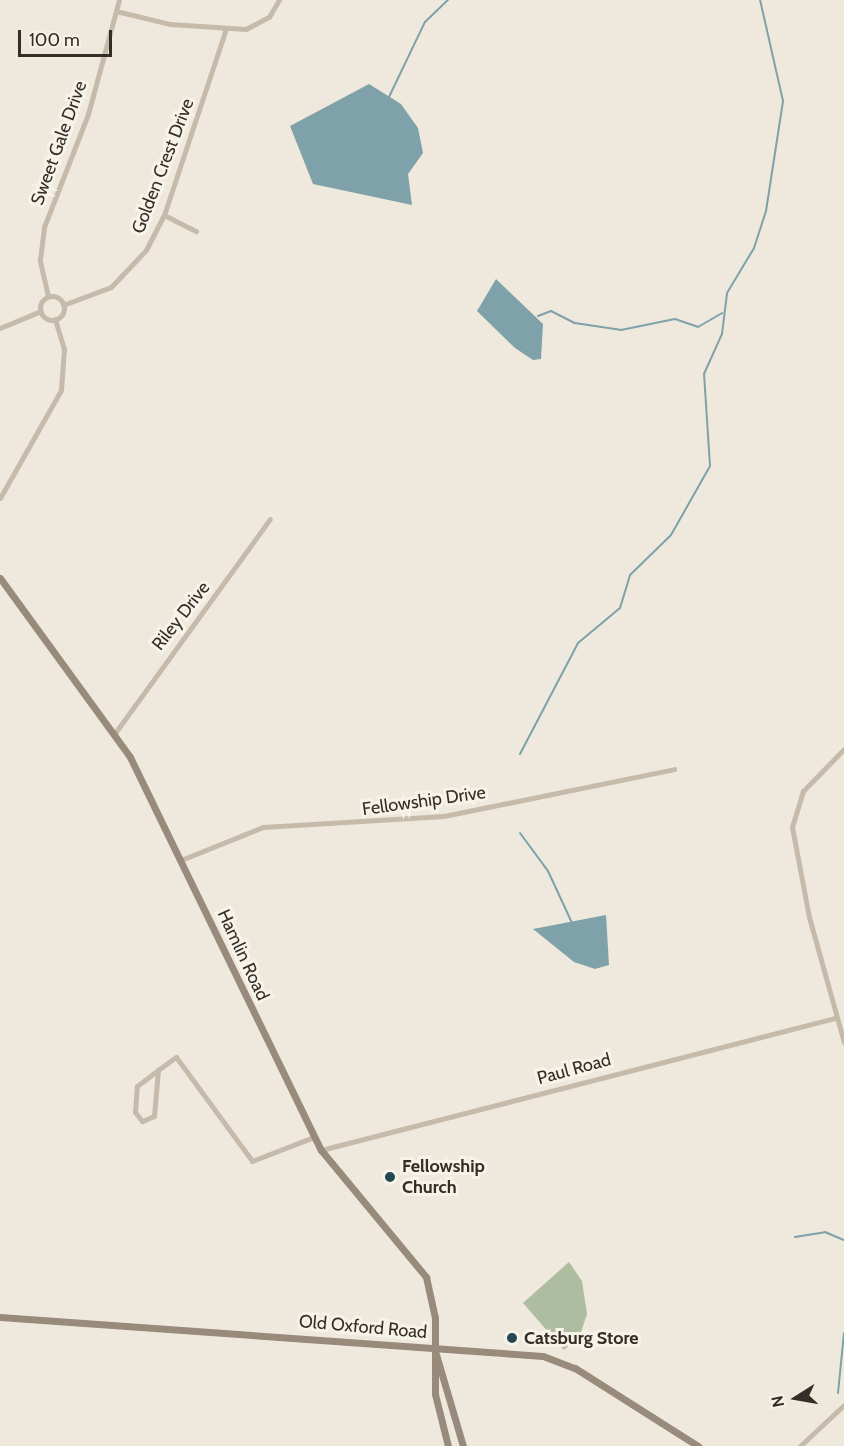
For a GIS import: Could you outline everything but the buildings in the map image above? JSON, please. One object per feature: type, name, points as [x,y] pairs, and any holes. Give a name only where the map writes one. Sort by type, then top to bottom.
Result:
[{"type":"street","name":"Sweet Gale Drive","points":[[48,296],[40,260],[44,227],[88,114],[119,0]]},
{"type":"street","points":[[116,11],[170,24],[226,29],[262,23],[279,0]]},
{"type":"street","name":"Golden Crest Drive","points":[[63,305],[100,293],[128,274],[164,215],[226,29]]},
{"type":"street","points":[[164,215],[196,231]]},
{"type":"street","points":[[0,328],[40,311],[48,296],[63,305],[55,319],[64,358],[61,390],[0,498]]},
{"type":"street","points":[[40,311],[55,319]]},
{"type":"street","name":"Riley Drive","points":[[115,733],[270,519]]},
{"type":"street","name":"Hamlin Road","points":[[0,578],[115,733],[181,860],[321,1150],[426,1277],[433,1300],[435,1394],[448,1446]]},
{"type":"street","points":[[844,749],[803,791],[792,827],[835,1018],[844,1042]]},
{"type":"street","name":"Fellowship Drive","points":[[181,860],[263,827],[444,816],[674,769]]},
{"type":"street","name":"Paul Road","points":[[321,1150],[835,1018]]},
{"type":"street","points":[[158,1070],[154,1116],[142,1121],[135,1112],[137,1086],[158,1070],[176,1057],[252,1161],[314,1137]]},
{"type":"street","name":"Old Oxford Road","points":[[0,1317],[557,1360],[698,1446]]},
{"type":"street","points":[[434,1349],[463,1446]]},
{"type":"street","points":[[800,1446],[844,1405]]},
{"type":"green space","points":[[569,1262],[582,1281],[587,1314],[580,1335],[564,1350],[523,1303]]},
{"type":"water","points":[[369,84],[401,104],[418,128],[423,153],[408,174],[412,205],[313,184],[290,126]]},
{"type":"water","points":[[496,279],[543,324],[541,359],[533,360],[515,348],[477,311]]},
{"type":"water","points":[[606,915],[609,965],[595,969],[574,962],[533,929]]},
{"type":"waterway","points":[[389,97],[425,22],[448,0]]},
{"type":"waterway","points":[[520,754],[578,643],[620,608],[630,575],[671,535],[710,466],[704,374],[722,334],[727,293],[754,248],[766,211],[783,101],[760,0]]},
{"type":"waterway","points":[[538,316],[551,311],[575,323],[621,330],[675,319],[698,327],[722,313]]},
{"type":"waterway","points":[[520,833],[548,871],[572,923]]},
{"type":"waterway","points":[[795,1237],[825,1232],[844,1240]]},
{"type":"waterway","points":[[838,1393],[844,1333]]},
{"type":"place","name":"Fellowship Church","points":[[390,1177]]},
{"type":"place","name":"Catsburg Store","points":[[512,1338]]}]
